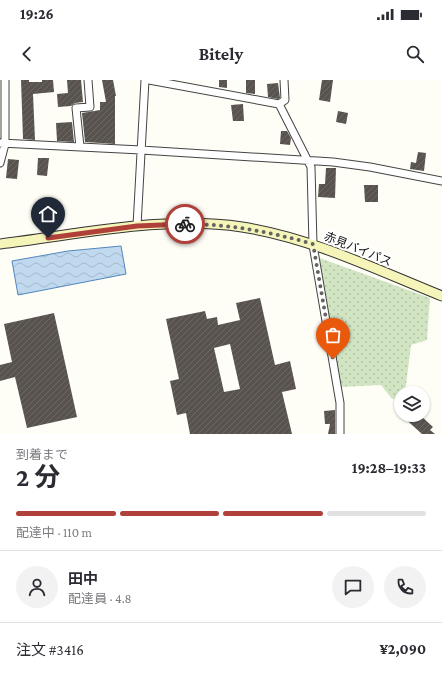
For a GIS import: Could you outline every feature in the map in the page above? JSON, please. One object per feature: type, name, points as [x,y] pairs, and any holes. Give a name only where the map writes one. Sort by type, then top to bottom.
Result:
[{"type":"main road","name":"赤見バイパス","points":[[0,244],[137,226],[178,224],[226,225],[259,230],[313,244],[442,296]]},
{"type":"street","points":[[0,163],[5,80]]},
{"type":"street","points":[[80,147],[76,108],[90,107],[88,80]]},
{"type":"street","points":[[137,226],[145,80]]},
{"type":"street","points":[[149,80],[279,104],[285,100],[284,80]]},
{"type":"street","points":[[279,104],[311,167],[313,244],[340,404],[340,434]]},
{"type":"street","points":[[2,144],[141,150],[308,161],[370,167],[442,180]]},
{"type":"green space","points":[[317,257],[430,298],[427,340],[411,345],[406,386],[394,386],[394,399],[392,399],[381,385],[339,387],[327,305]]},
{"type":"water","points":[[121,246],[126,274],[18,295],[12,261],[68,251]]},
{"type":"building","points":[[21,80],[29,80],[29,82],[42,82],[42,80],[53,80],[54,92],[33,94],[35,140],[23,139]]},
{"type":"building","points":[[67,80],[81,80],[83,102],[75,103],[71,106],[58,107],[57,94],[68,93]]},
{"type":"building","points":[[102,80],[113,80],[116,96],[115,144],[85,142],[82,113],[100,110],[100,102],[106,102]]},
{"type":"building","points":[[219,80],[227,80],[227,88],[219,87]]},
{"type":"building","points":[[246,80],[255,80],[255,94],[246,93]]},
{"type":"building","points":[[322,80],[333,80],[330,102],[319,100]]},
{"type":"building","points":[[278,83],[280,98],[268,97],[267,84]]},
{"type":"building","points":[[243,104],[244,121],[233,121],[231,105]]},
{"type":"building","points":[[338,111],[348,113],[346,124],[336,122]]},
{"type":"building","points":[[72,122],[74,142],[57,141],[56,123]]},
{"type":"building","points":[[281,131],[287,131],[291,138],[290,145],[280,144]]},
{"type":"building","points":[[418,152],[426,153],[424,171],[410,169],[411,162],[416,163]]},
{"type":"building","points":[[38,158],[49,158],[47,176],[37,175]]},
{"type":"building","points":[[8,159],[19,160],[17,179],[6,178]]},
{"type":"building","points":[[326,168],[336,168],[335,198],[318,197],[319,184],[325,184]]},
{"type":"building","points":[[364,185],[378,185],[378,202],[365,202]]},
{"type":"building","points":[[260,298],[275,365],[290,361],[296,389],[282,392],[292,434],[190,434],[186,413],[177,415],[170,381],[179,379],[166,319],[205,311],[207,319],[217,317],[218,325],[240,320],[236,303]],"holes":[[[230,344],[240,389],[224,392],[214,348]]]},
{"type":"building","points":[[54,313],[77,417],[27,428],[15,377],[0,381],[0,365],[12,362],[4,324]]},
{"type":"building","points":[[335,410],[335,434],[328,434],[330,424],[325,424],[324,411]]},
{"type":"building","points":[[409,422],[428,422],[433,427],[430,430],[435,434],[422,434]]},
{"type":"way so far","points":[[185,224],[219,224],[240,227],[259,230],[313,244],[333,359]]},
{"type":"route","points":[[48,238],[156,224],[185,224]]}]
